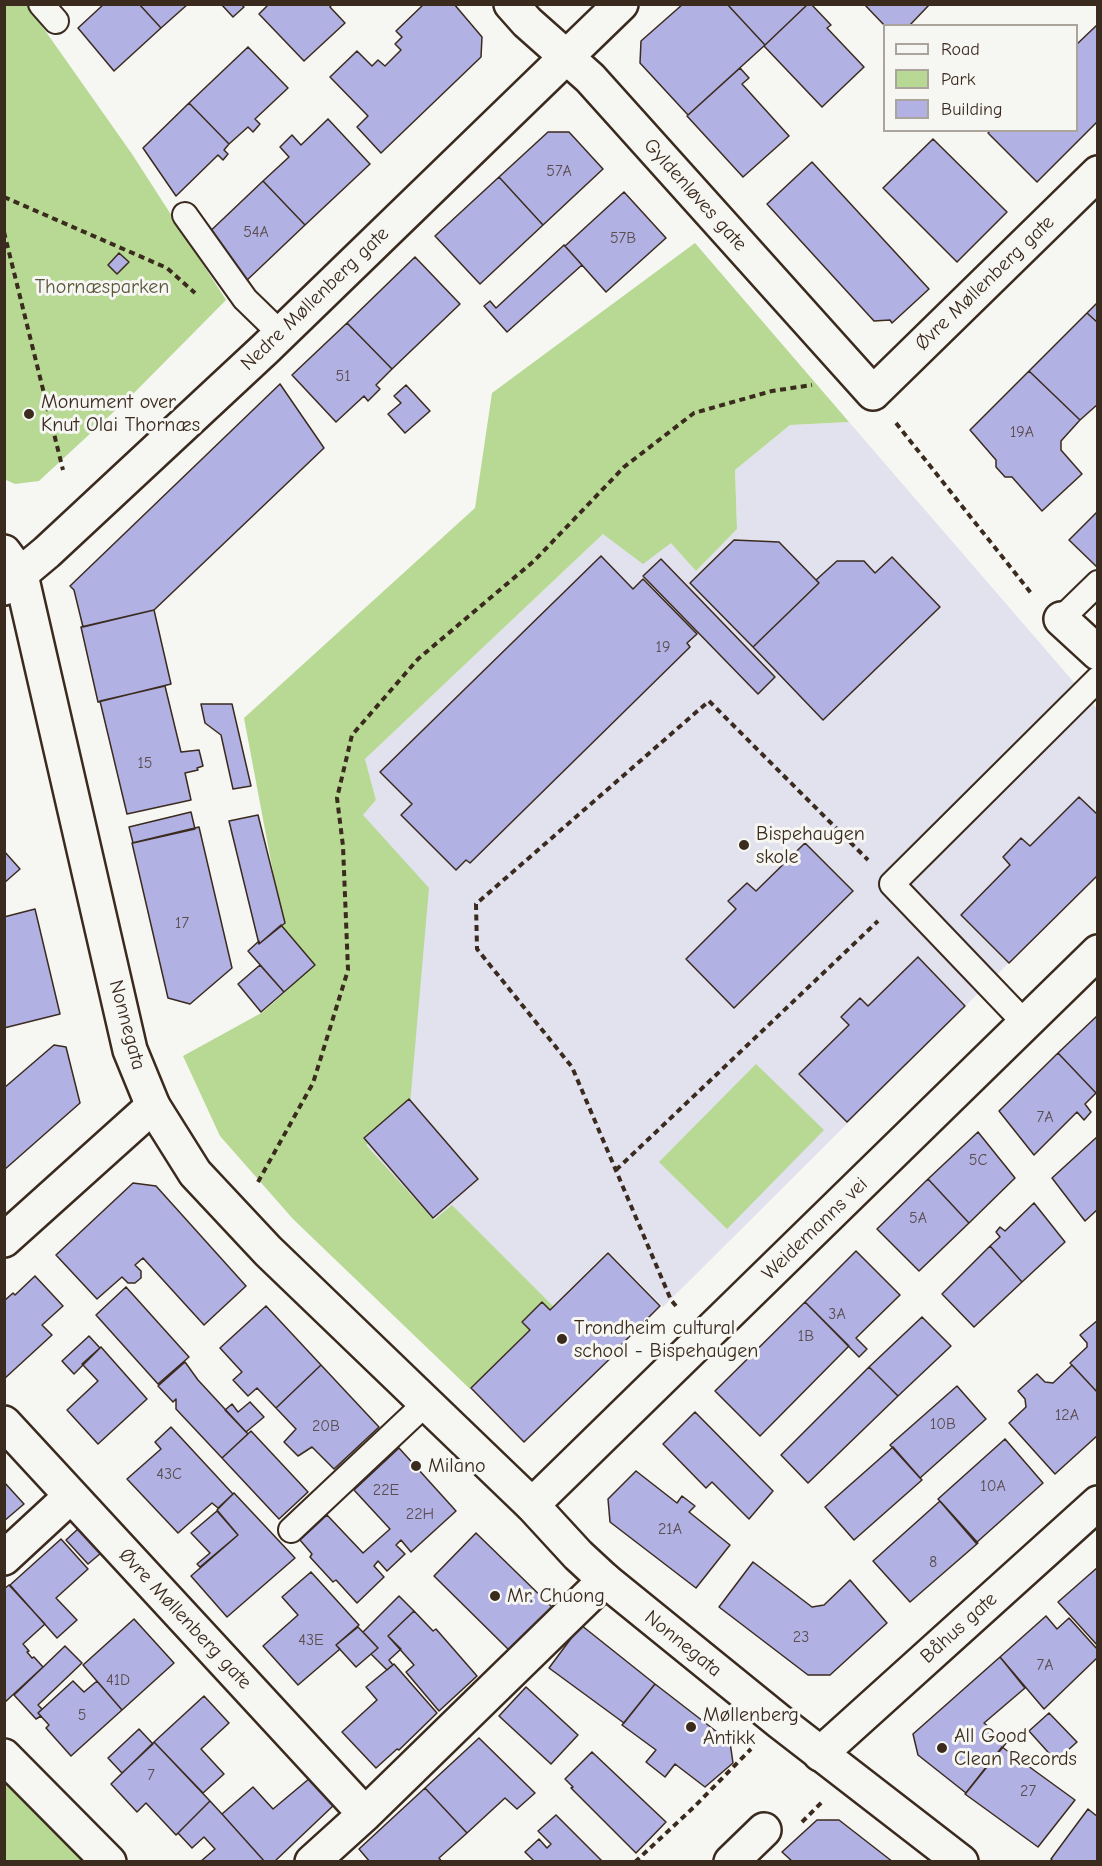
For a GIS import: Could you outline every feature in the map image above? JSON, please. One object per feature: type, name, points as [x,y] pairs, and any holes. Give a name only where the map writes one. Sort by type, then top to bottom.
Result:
[{"type":"street","name":"Gyldenløves gate","points":[[511,4],[527,22],[590,78],[873,393]]},
{"type":"street","name":"Nedre Møllenberg gate","points":[[10,572],[281,334],[621,4]]},
{"type":"street","name":"Øvre Møllenberg gate","points":[[873,393],[1098,173]]},
{"type":"street","name":"Nonnegata","points":[[10,572],[130,1050],[153,1106],[195,1173],[268,1251],[531,1505],[605,1580],[820,1754],[961,1862]]},
{"type":"street","points":[[1061,619],[1098,653]]},
{"type":"street","name":"Weidemanns vei","points":[[531,1505],[1098,952]]},
{"type":"street","points":[[4,1240],[153,1106]]},
{"type":"street","name":"Øvre Møllenberg gate","points":[[4,1423],[365,1814]]},
{"type":"street","points":[[4,1558],[71,1496]]},
{"type":"street","name":"Båhus gate","points":[[820,1754],[1098,1503]]},
{"type":"street","points":[[312,1862],[365,1814],[605,1580]]},
{"type":"street","points":[[4,1756],[109,1862]]},
{"type":"street","points":[[731,1862],[764,1830]]},
{"type":"lane","points":[[185,215],[245,299],[281,334]]},
{"type":"lane","points":[[1061,619],[1098,583]]},
{"type":"lane","points":[[1025,1023],[898,890],[1098,679]]},
{"type":"lane","points":[[291,1530],[425,1404]]},
{"type":"path","points":[[4,197],[167,268],[199,297]]},
{"type":"path","points":[[4,232],[63,470]]},
{"type":"path","points":[[253,1191],[313,1083],[348,970],[343,846],[337,798],[352,735],[418,659],[534,561],[624,467],[694,413],[772,391],[813,385]]},
{"type":"path","points":[[873,393],[1031,592],[1061,619]]},
{"type":"path","points":[[616,1170],[898,890],[709,701],[476,904],[477,949],[572,1067],[671,1300],[676,1306]]},
{"type":"path","points":[[635,1862],[758,1743]]},
{"type":"shaded area","name":"Bispehaugen skole","points":[[849,422],[1097,709],[1097,875],[663,1307],[608,1251],[553,1306],[453,1206],[434,1220],[365,1145],[410,1104],[363,815],[376,800],[365,759],[603,534],[671,542],[696,571],[737,529],[735,470],[790,425]]},
{"type":"green space","name":"Thornæsparken","points":[[4,5],[27,5],[132,154],[226,300],[134,393],[39,481],[15,484],[4,479]]},
{"type":"green space","points":[[695,243],[849,422],[790,425],[735,470],[737,529],[696,571],[671,543],[643,564],[603,534],[365,759],[376,800],[363,815],[429,888],[410,1104],[366,1145],[434,1220],[452,1205],[553,1306],[470,1389],[293,1219],[220,1136],[183,1056],[263,1012],[291,987],[274,960],[285,936],[244,718],[475,508],[492,393]]},
{"type":"green space","points":[[756,1064],[824,1130],[727,1229],[659,1162]]},
{"type":"green space","points":[[5,1760],[102,1861],[5,1861]]},
{"type":"building","points":[[104,4],[139,4],[161,28],[114,71],[78,28]]},
{"type":"building","points":[[139,4],[188,4],[161,28]]},
{"type":"building","points":[[221,4],[241,4],[244,7],[233,17]]},
{"type":"building","points":[[269,4],[332,4],[330,7],[345,23],[304,61],[259,14]]},
{"type":"building","points":[[424,4],[454,4],[482,37],[481,57],[381,153],[357,127],[368,116],[330,77],[357,51],[372,66],[378,60],[385,66],[401,50],[395,44],[402,37],[396,31]]},
{"type":"building","points":[[683,4],[727,4],[765,45],[688,115],[640,63],[641,41]]},
{"type":"building","points":[[727,4],[808,4],[765,45]]},
{"type":"building","points":[[808,4],[811,4],[831,25],[827,28],[864,67],[822,107],[764,46]]},
{"type":"building","points":[[864,4],[930,4],[911,24],[883,24]]},
{"type":"building","points":[[1098,24],[1098,121],[1037,182],[988,133],[1078,132],[1078,43]]},
{"type":"building","points":[[248,47],[288,88],[255,119],[260,124],[253,132],[248,127],[229,144],[189,103]]},
{"type":"building","points":[[740,68],[749,78],[742,84],[789,136],[743,177],[687,116]]},
{"type":"building","points":[[189,103],[229,144],[224,150],[228,154],[223,160],[218,155],[176,196],[143,148]]},
{"type":"building","points":[[328,119],[370,164],[305,225],[263,181],[289,157],[280,147],[292,135],[301,145]]},
{"type":"building","points":[[548,132],[569,132],[603,169],[543,225],[499,177]]},
{"type":"building","points":[[933,139],[1007,212],[957,262],[883,188]]},
{"type":"building","points":[[812,162],[929,289],[892,323],[890,320],[874,321],[767,204]]},
{"type":"building","points":[[499,177],[543,225],[480,284],[435,236]]},
{"type":"building","points":[[263,181],[305,225],[245,282],[203,238]]},
{"type":"building","points":[[624,192],[666,238],[606,292],[565,246]]},
{"type":"building","points":[[564,245],[582,265],[507,332],[484,306],[490,301],[496,308]]},
{"type":"building","points":[[119,253],[129,262],[117,274],[108,265]]},
{"type":"building","points":[[415,257],[460,304],[392,369],[347,323]]},
{"type":"building","points":[[1098,302],[1098,323],[1087,313]]},
{"type":"building","points":[[1087,313],[1098,323],[1098,404],[1080,420],[1029,371]]},
{"type":"building","points":[[347,323],[392,369],[376,385],[380,389],[368,401],[364,396],[336,422],[292,375]]},
{"type":"building","points":[[1029,371],[1080,420],[1061,441],[1061,450],[1082,474],[1042,511],[1012,477],[1005,477],[996,467],[996,460],[970,430]]},
{"type":"building","points":[[280,384],[324,448],[154,610],[83,627],[74,590],[70,586]]},
{"type":"building","points":[[406,385],[430,411],[405,433],[388,414],[401,403],[394,396]]},
{"type":"building","points":[[1098,511],[1098,568],[1069,540]]},
{"type":"building","points":[[734,540],[779,542],[819,583],[753,647],[690,583]]},
{"type":"building","points":[[601,556],[633,589],[643,579],[697,634],[687,643],[690,647],[470,863],[466,860],[456,870],[401,815],[412,804],[380,772]]},
{"type":"building","points":[[892,557],[940,607],[823,720],[753,647],[819,583],[816,580],[837,561],[864,561],[875,573]]},
{"type":"building","points":[[661,559],[775,677],[758,694],[643,576]]},
{"type":"building","points":[[154,610],[171,684],[98,702],[81,627]]},
{"type":"building","points":[[165,686],[181,752],[199,750],[203,766],[197,768],[198,770],[185,773],[191,800],[127,814],[100,701]]},
{"type":"building","points":[[201,704],[232,704],[251,786],[233,789],[221,735],[205,723]]},
{"type":"building","points":[[1079,797],[1098,815],[1098,875],[1009,963],[961,915],[1010,865],[1003,857],[1021,838],[1030,846]]},
{"type":"building","points":[[191,812],[195,829],[133,843],[129,827]]},
{"type":"building","points":[[258,815],[285,923],[259,944],[229,821]]},
{"type":"building","points":[[199,827],[232,968],[190,1004],[168,998],[132,843]]},
{"type":"building","points":[[805,843],[853,891],[734,1008],[686,959],[736,909],[728,901],[747,883],[756,891]]},
{"type":"building","points":[[4,851],[20,869],[4,883]]},
{"type":"building","points":[[35,909],[60,1014],[4,1028],[4,917]]},
{"type":"building","points":[[281,925],[315,965],[284,992],[248,951]]},
{"type":"building","points":[[918,957],[965,1006],[847,1122],[799,1074],[849,1025],[841,1017],[860,998],[868,1006]]},
{"type":"building","points":[[260,965],[284,992],[261,1012],[238,984]]},
{"type":"building","points":[[1098,1015],[1098,1092],[1096,1093],[1058,1053]]},
{"type":"building","points":[[54,1045],[66,1047],[80,1103],[4,1170],[4,1088]]},
{"type":"building","points":[[1058,1053],[1096,1093],[1085,1104],[1091,1112],[1084,1120],[1077,1112],[1034,1155],[999,1111]]},
{"type":"building","points":[[409,1099],[478,1179],[433,1218],[364,1138]]},
{"type":"building","points":[[978,1132],[1015,1178],[969,1223],[928,1179]]},
{"type":"building","points":[[1098,1136],[1098,1209],[1085,1221],[1052,1178]]},
{"type":"building","points":[[928,1179],[969,1223],[919,1271],[877,1229]]},
{"type":"building","points":[[133,1183],[156,1186],[246,1286],[204,1325],[143,1258],[135,1265],[141,1271],[141,1278],[135,1283],[128,1283],[122,1277],[97,1299],[56,1255]]},
{"type":"building","points":[[1034,1203],[1065,1242],[1022,1282],[990,1246],[1000,1237],[996,1232],[1000,1227],[1005,1231]]},
{"type":"building","points":[[990,1246],[1022,1282],[974,1327],[942,1294]]},
{"type":"building","points":[[856,1251],[900,1295],[856,1338],[867,1349],[859,1357],[805,1302]]},
{"type":"building","points":[[608,1253],[660,1306],[621,1345],[623,1346],[524,1442],[471,1388],[530,1330],[522,1322],[542,1302],[550,1310]]},
{"type":"building","points":[[35,1276],[63,1306],[42,1325],[52,1335],[4,1379],[4,1301],[13,1293],[15,1295]]},
{"type":"building","points":[[126,1287],[189,1357],[158,1384],[96,1315]]},
{"type":"building","points":[[805,1302],[849,1346],[760,1436],[715,1391]]},
{"type":"building","points":[[266,1306],[321,1365],[276,1408],[257,1388],[248,1396],[233,1380],[242,1372],[220,1348]]},
{"type":"building","points":[[922,1317],[951,1346],[898,1396],[869,1367]]},
{"type":"building","points":[[1098,1320],[1098,1393],[1070,1363],[1087,1347],[1087,1343],[1080,1335]]},
{"type":"building","points":[[89,1336],[100,1348],[74,1374],[62,1361]]},
{"type":"building","points":[[101,1347],[147,1399],[98,1444],[67,1410],[98,1381],[82,1364]]},
{"type":"building","points":[[185,1362],[198,1380],[248,1434],[222,1458],[176,1409],[176,1399],[173,1402],[158,1386]]},
{"type":"building","points":[[321,1365],[379,1427],[334,1469],[312,1447],[298,1456],[284,1442],[296,1429],[276,1408]]},
{"type":"building","points":[[1072,1365],[1098,1393],[1098,1435],[1055,1474],[1009,1423],[1026,1407],[1025,1399],[1018,1391],[1037,1374],[1045,1382],[1053,1383]]},
{"type":"building","points":[[869,1367],[898,1396],[808,1483],[781,1455]]},
{"type":"building","points":[[957,1386],[986,1419],[920,1478],[890,1445]]},
{"type":"building","points":[[250,1402],[264,1417],[246,1432],[225,1410],[232,1404],[238,1412]]},
{"type":"building","points":[[695,1412],[773,1491],[749,1519],[712,1482],[706,1488],[663,1444]]},
{"type":"building","points":[[171,1427],[233,1494],[218,1508],[212,1503],[178,1533],[127,1479],[161,1449],[155,1442]]},
{"type":"building","points":[[251,1431],[308,1492],[279,1519],[222,1458]]},
{"type":"building","points":[[1005,1439],[1043,1483],[976,1543],[938,1499]]},
{"type":"building","points":[[893,1447],[922,1480],[854,1540],[825,1507]]},
{"type":"building","points":[[399,1448],[456,1511],[411,1552],[401,1540],[396,1545],[405,1554],[387,1571],[378,1561],[374,1566],[384,1577],[357,1603],[310,1557],[312,1554],[300,1540],[327,1515],[363,1553],[390,1529],[354,1490]]},
{"type":"building","points":[[636,1471],[677,1503],[682,1496],[695,1506],[689,1512],[730,1545],[696,1588],[610,1522],[608,1499]]},
{"type":"building","points":[[4,1482],[24,1504],[4,1521]]},
{"type":"building","points":[[234,1493],[295,1558],[227,1617],[191,1576],[238,1535],[217,1510]]},
{"type":"building","points":[[940,1501],[978,1543],[910,1602],[873,1561]]},
{"type":"building","points":[[217,1511],[238,1535],[200,1567],[197,1564],[210,1553],[191,1533]]},
{"type":"building","points":[[79,1528],[101,1553],[88,1564],[66,1540]]},
{"type":"building","points":[[476,1533],[552,1607],[509,1650],[434,1576]]},
{"type":"building","points":[[61,1539],[88,1569],[56,1598],[77,1620],[57,1638],[10,1585]]},
{"type":"building","points":[[753,1562],[812,1607],[824,1605],[850,1580],[887,1623],[830,1675],[808,1675],[719,1607]]},
{"type":"building","points":[[1098,1567],[1098,1646],[1058,1602]]},
{"type":"building","points":[[311,1572],[359,1625],[336,1645],[340,1649],[298,1685],[263,1646],[298,1615],[282,1597]]},
{"type":"building","points":[[9,1585],[45,1624],[23,1644],[32,1658],[34,1657],[43,1667],[4,1703],[4,1589]]},
{"type":"building","points":[[399,1596],[414,1611],[388,1636],[401,1649],[389,1660],[393,1665],[387,1670],[371,1654],[378,1648],[363,1632]]},
{"type":"building","points":[[414,1611],[433,1631],[436,1629],[477,1676],[439,1711],[406,1672],[414,1665],[388,1636]]},
{"type":"building","points":[[1046,1616],[1057,1629],[1069,1618],[1098,1650],[1098,1657],[1044,1709],[1000,1657]]},
{"type":"building","points":[[134,1619],[174,1663],[122,1710],[83,1665]]},
{"type":"building","points":[[581,1625],[655,1684],[624,1723],[549,1668]]},
{"type":"building","points":[[358,1627],[378,1648],[356,1667],[336,1645]]},
{"type":"building","points":[[65,1646],[82,1663],[38,1705],[42,1709],[38,1713],[41,1716],[36,1719],[14,1695]]},
{"type":"building","points":[[1000,1657],[1025,1688],[984,1723],[1007,1742],[966,1793],[918,1755],[913,1734]]},
{"type":"building","points":[[394,1664],[437,1713],[399,1750],[397,1749],[376,1768],[342,1732],[377,1700],[366,1687]]},
{"type":"building","points":[[73,1681],[84,1692],[97,1681],[122,1710],[71,1756],[46,1728],[49,1725],[38,1713]]},
{"type":"building","points":[[655,1684],[730,1742],[733,1763],[705,1787],[675,1764],[665,1777],[646,1762],[656,1750],[622,1725]]},
{"type":"building","points":[[526,1687],[578,1735],[551,1764],[499,1716]]},
{"type":"building","points":[[204,1696],[229,1723],[201,1749],[224,1774],[203,1793],[154,1742]]},
{"type":"building","points":[[1049,1713],[1077,1742],[1056,1761],[1029,1731]]},
{"type":"building","points":[[139,1729],[153,1744],[122,1773],[108,1758]]},
{"type":"building","points":[[479,1738],[535,1793],[517,1809],[505,1798],[467,1833],[425,1788]]},
{"type":"building","points":[[154,1742],[210,1801],[176,1835],[146,1803],[137,1812],[111,1784]]},
{"type":"building","points":[[1002,1747],[1075,1800],[1038,1847],[965,1794]]},
{"type":"building","points":[[592,1752],[666,1822],[636,1853],[571,1788],[573,1787],[565,1779]]},
{"type":"building","points":[[310,1778],[335,1804],[274,1862],[265,1862],[222,1814],[253,1787],[273,1809]]},
{"type":"building","points":[[425,1788],[467,1833],[439,1858],[442,1862],[370,1862],[359,1849]]},
{"type":"building","points":[[210,1801],[265,1862],[200,1862],[215,1849],[204,1837],[192,1848],[178,1833]]},
{"type":"building","points":[[1088,1809],[1098,1817],[1098,1862],[1054,1862],[1051,1859]]},
{"type":"building","points":[[556,1815],[603,1862],[532,1862],[533,1860],[525,1852],[539,1839],[547,1848],[551,1844],[538,1831]]},
{"type":"building","points":[[817,1820],[839,1820],[893,1862],[793,1862],[782,1852]]},
{"type":"place","name":"Monument over Knut Olai Thornæs","points":[[29,414]]},
{"type":"place","name":"Bispehaugen skole","points":[[744,845]]},
{"type":"place","name":"Trondheim cultural school - Bispehaugen","points":[[562,1339]]},
{"type":"place","name":"Milano","points":[[416,1466]]},
{"type":"place","name":"Mr. Chuong","points":[[495,1596]]},
{"type":"place","name":"Møllenberg Antikk","points":[[691,1727]]},
{"type":"place","name":"All Good Clean Records","points":[[942,1748]]}]
